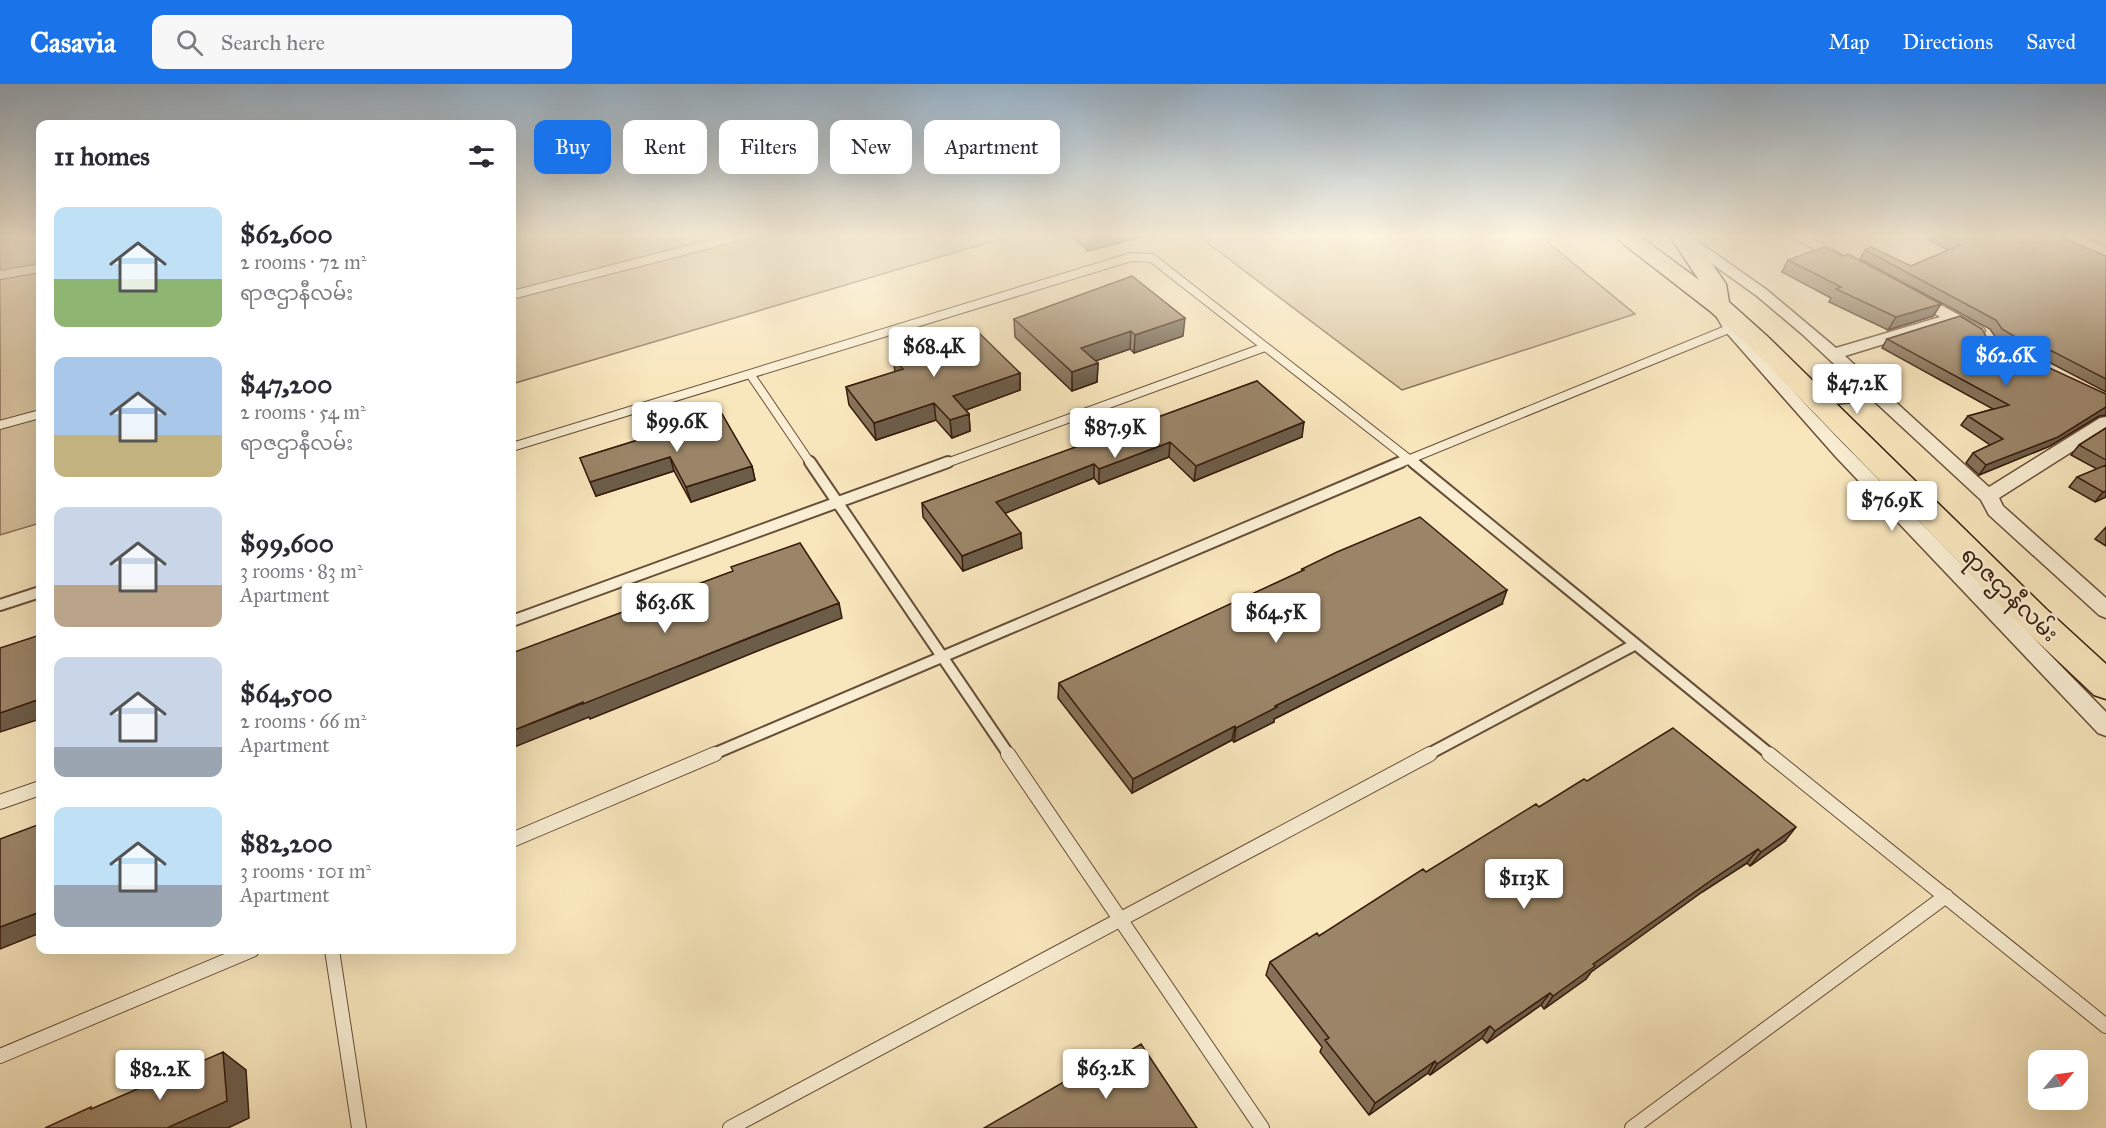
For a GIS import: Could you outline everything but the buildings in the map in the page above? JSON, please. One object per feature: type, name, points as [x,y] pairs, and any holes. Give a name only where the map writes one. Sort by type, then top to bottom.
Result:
[{"type":"main road","name":"ရာဇဌာနီလမ်း","points":[[1690,284],[1721,306],[1776,339],[1946,511],[2106,658]]},
{"type":"main road","name":"ရာဇဌာနီလမ်း","points":[[1701,284],[2034,618],[2106,685]]},
{"type":"main road","points":[[1708,284],[1721,306]]},
{"type":"street","points":[[1749,284],[1833,354],[1876,396],[1988,495],[1996,510],[2106,609]]},
{"type":"street","points":[[1897,287],[1952,318]]},
{"type":"street","points":[[1721,306],[1842,453],[2106,727]]},
{"type":"street","points":[[1833,354],[1952,318],[1957,318],[1983,334],[1988,343]]},
{"type":"street","points":[[1834,399],[1876,396]]},
{"type":"street","points":[[1988,495],[2103,428]]},
{"type":"lane","points":[[516,294],[556,284]]},
{"type":"lane","points":[[516,446],[1044,284]]},
{"type":"lane","points":[[1186,284],[1409,459],[1634,645],[2106,1026]]},
{"type":"lane","points":[[516,838],[1409,459],[1721,306]]},
{"type":"lane","points":[[516,620],[1265,347]]},
{"type":"lane","points":[[750,374],[1262,1128]]},
{"type":"lane","points":[[0,424],[36,415]]},
{"type":"lane","points":[[0,605],[36,593]]},
{"type":"lane","points":[[730,1128],[1634,645]]},
{"type":"lane","points":[[0,802],[36,789]]},
{"type":"lane","points":[[1632,1128],[1947,897]]},
{"type":"lane","points":[[0,1056],[242,954]]},
{"type":"lane","points":[[333,954],[359,1128]]},
{"type":"shaded area","points":[[0,284],[36,284],[36,524],[0,535]]},
{"type":"shaded area","points":[[516,284],[850,284],[516,383]]},
{"type":"shaded area","points":[[1261,284],[1598,284],[1635,314],[1402,390]]}]
